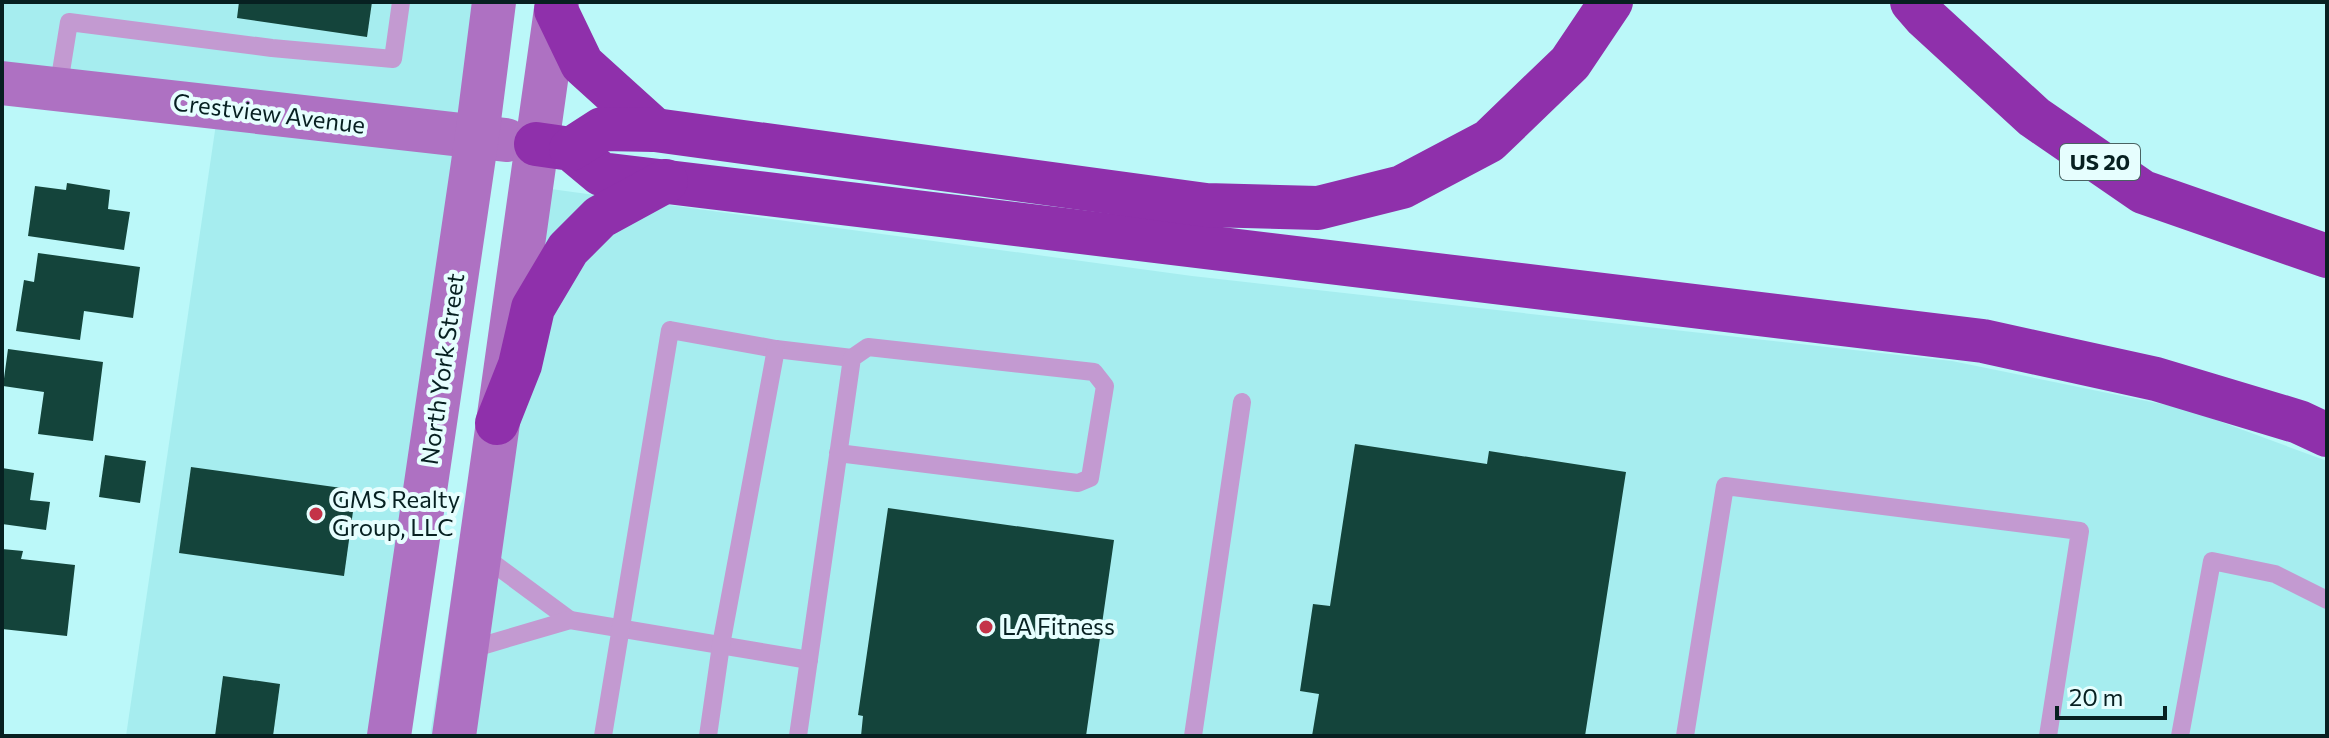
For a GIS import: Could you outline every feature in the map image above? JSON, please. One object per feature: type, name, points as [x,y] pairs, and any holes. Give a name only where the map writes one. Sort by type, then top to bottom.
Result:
[{"type":"highway","points":[[553,146],[602,129],[655,130],[1206,205],[1318,208],[1402,187],[1489,141],[1570,63],[1611,2]]},
{"type":"highway","name":"US 20","points":[[1912,2],[2034,117],[2143,192],[2327,256]]},
{"type":"highway","points":[[556,6],[582,64],[655,130]]},
{"type":"highway","points":[[553,146],[601,174],[1983,341],[2156,379],[2299,422],[2327,435]]},
{"type":"highway","points":[[497,423],[520,365],[533,308],[568,249],[600,217],[666,181]]},
{"type":"main road","name":"North York Street","points":[[389,736],[494,2]]},
{"type":"main road","points":[[454,736],[497,423],[553,146],[556,6]]},
{"type":"main road","name":"Crestview Avenue","points":[[2,83],[553,146]]},
{"type":"lane","points":[[58,90],[72,2]]},
{"type":"lane","points":[[69,22],[272,48],[393,59],[401,2]]},
{"type":"lane","points":[[603,736],[670,330],[776,349],[852,358],[868,347],[1094,372],[1105,386],[1090,478],[1078,483],[838,453]]},
{"type":"lane","points":[[708,736],[721,645],[776,349]]},
{"type":"lane","points":[[798,736],[852,358]]},
{"type":"lane","points":[[1193,736],[1242,402]]},
{"type":"lane","points":[[1685,736],[1725,486],[2080,531],[2048,736]]},
{"type":"lane","points":[[479,553],[570,620]]},
{"type":"lane","points":[[2180,736],[2212,561],[2275,574],[2327,600]]},
{"type":"lane","points":[[466,651],[570,620],[809,660]]},
{"type":"shaded area","points":[[2,2],[498,2],[481,124],[2,69]]},
{"type":"shaded area","points":[[217,117],[492,152],[410,736],[126,736]]},
{"type":"shaded area","points":[[514,184],[1192,276],[1952,361],[2186,409],[2327,461],[2327,736],[430,736]]},
{"type":"building","points":[[239,2],[372,2],[367,37],[237,18]]},
{"type":"building","points":[[67,183],[110,190],[108,209],[130,212],[124,250],[28,236],[35,186],[66,190]]},
{"type":"building","points":[[38,253],[140,267],[133,318],[84,311],[80,340],[16,331],[24,280],[34,282]]},
{"type":"building","points":[[8,349],[103,362],[93,441],[38,434],[44,392],[3,386]]},
{"type":"building","points":[[1355,444],[1487,464],[1489,451],[1626,472],[1585,736],[1312,736],[1319,694],[1300,691],[1313,604],[1330,606]]},
{"type":"building","points":[[105,455],[146,461],[140,503],[99,497]]},
{"type":"building","points":[[191,467],[356,490],[344,576],[179,553]]},
{"type":"building","points":[[2,468],[34,473],[30,500],[50,502],[46,530],[2,524]]},
{"type":"building","name":"LA Fitness","points":[[888,508],[1114,540],[1086,736],[861,736],[863,716],[858,715]]},
{"type":"building","points":[[2,549],[23,551],[21,559],[75,565],[67,636],[2,629]]},
{"type":"building","points":[[223,676],[280,684],[273,736],[215,736]]},
{"type":"place","name":"GMS Realty Group, LLC","points":[[316,514]]},
{"type":"place","name":"LA Fitness","points":[[986,627]]}]
